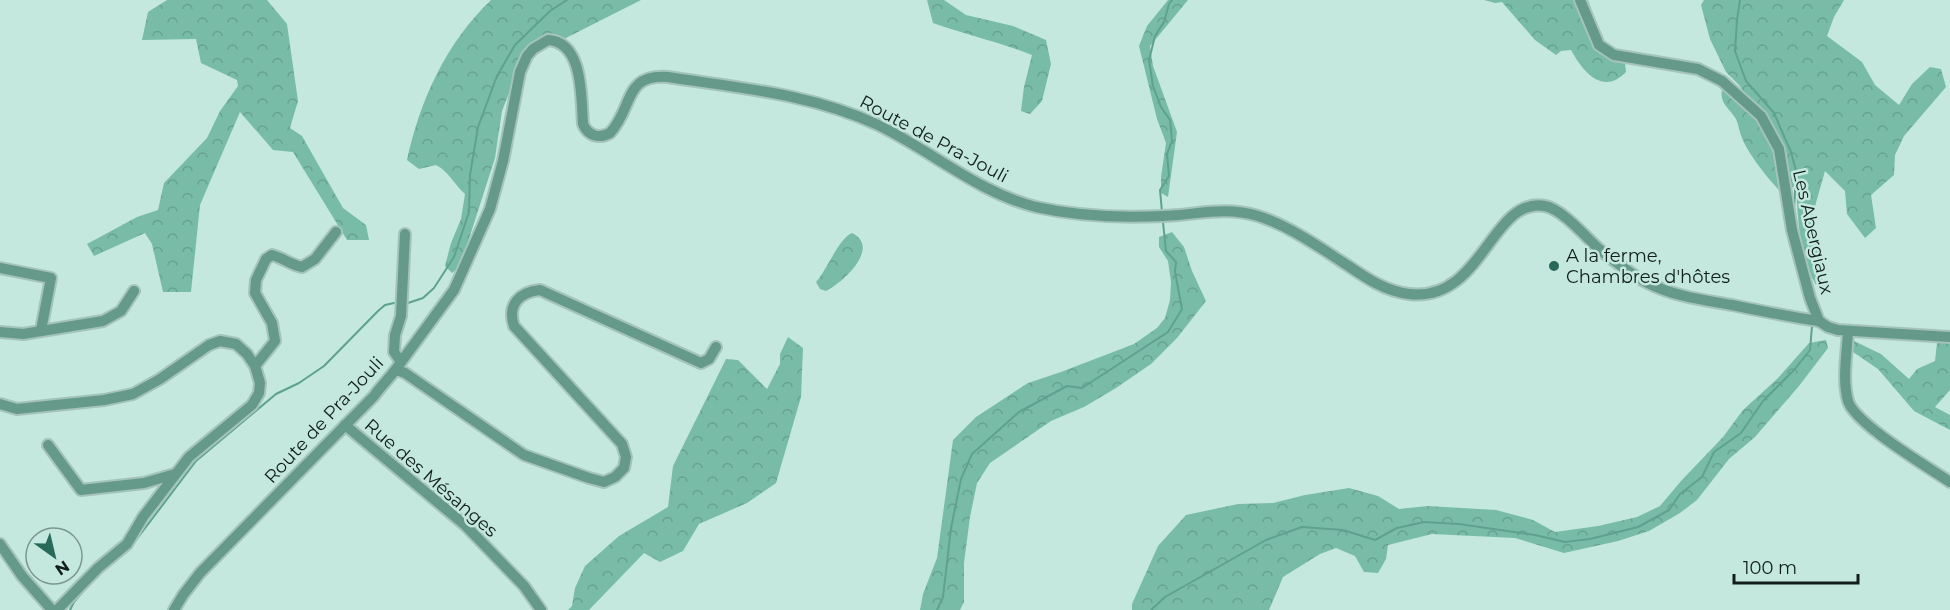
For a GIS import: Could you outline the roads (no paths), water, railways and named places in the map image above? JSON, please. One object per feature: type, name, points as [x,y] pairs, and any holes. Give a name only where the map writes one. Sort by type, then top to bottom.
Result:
[{"type":"street","name":"Les Abergiaux","points":[[1580,0],[1599,45],[1614,55],[1698,69],[1722,81],[1761,116],[1779,148],[1792,230],[1807,287],[1819,321]]},
{"type":"street","name":"Route de Pra-Jouli","points":[[174,610],[201,573],[374,396],[428,328],[454,290],[494,198],[520,72],[533,49],[548,40],[556,42],[574,59],[578,74],[583,124],[587,131],[596,136],[608,135],[614,129],[635,87],[642,80],[651,76],[668,76],[776,92],[824,103],[882,127],[986,188],[1035,206],[1072,213],[1113,215],[1163,216],[1213,210],[1261,217],[1293,232],[1374,283],[1407,294],[1433,293],[1457,282],[1471,269],[1506,221],[1518,211],[1531,206],[1551,207],[1603,252],[1646,282],[1687,297],[1819,321]]},
{"type":"street","points":[[255,366],[275,341],[272,323],[255,293],[256,280],[266,259],[272,255],[294,266],[302,267],[315,259],[336,232]]},
{"type":"street","points":[[405,234],[401,316],[395,335],[394,352],[399,366],[405,373],[524,454],[589,478],[604,482],[615,477],[624,468],[626,457],[622,444],[514,326],[511,317],[513,307],[519,298],[528,291],[540,290],[701,363],[709,359],[716,347]]},
{"type":"street","points":[[0,268],[51,278],[41,330]]},
{"type":"street","points":[[0,332],[23,334],[103,321],[121,310],[134,291]]},
{"type":"street","points":[[1819,321],[1831,329],[1848,331],[1950,336]]},
{"type":"street","points":[[1848,331],[1847,387],[1852,410],[1865,422],[1950,482]]},
{"type":"street","points":[[0,404],[17,409],[104,400],[133,394],[160,379],[209,345],[220,341],[236,344],[248,354],[255,366],[260,383],[259,393],[252,405],[189,457],[143,517],[127,544],[98,568],[57,610]]},
{"type":"street","name":"Rue des Mésanges","points":[[345,425],[465,525],[524,586],[541,610]]},
{"type":"street","points":[[48,446],[81,489],[144,483],[176,474]]},
{"type":"street","points":[[0,544],[22,576],[52,610]]},
{"type":"waterway","points":[[408,303],[423,298],[434,288],[454,257],[469,212],[470,175],[478,127],[497,76],[515,45],[550,11],[567,0]]},
{"type":"waterway","points":[[1162,212],[1160,190],[1169,176],[1167,154],[1172,141],[1170,120],[1161,107],[1153,86],[1149,60],[1155,36],[1164,22],[1172,0]]},
{"type":"waterway","points":[[1740,0],[1735,51],[1746,81],[1774,113],[1791,152],[1796,171],[1794,211]]},
{"type":"waterway","points":[[937,610],[943,597],[951,528],[961,479],[972,454],[1019,412],[1067,386],[1082,388],[1168,332],[1182,309],[1175,272],[1176,262],[1166,251],[1163,222]]},
{"type":"waterway","points":[[133,544],[196,461],[276,394],[299,383],[324,366],[378,311],[385,305],[394,303]]},
{"type":"waterway","points":[[1151,610],[1165,597],[1266,540],[1302,527],[1343,530],[1375,540],[1397,528],[1424,522],[1459,524],[1535,535],[1565,542],[1590,539],[1638,527],[1669,510],[1680,494],[1702,477],[1714,452],[1741,433],[1763,401],[1810,350],[1812,326]]},
{"type":"waterway","points":[[70,610],[85,589]]},
{"type":"place","name":"A la ferme, Chambres d'hôtes","points":[[1554,266]]}]
